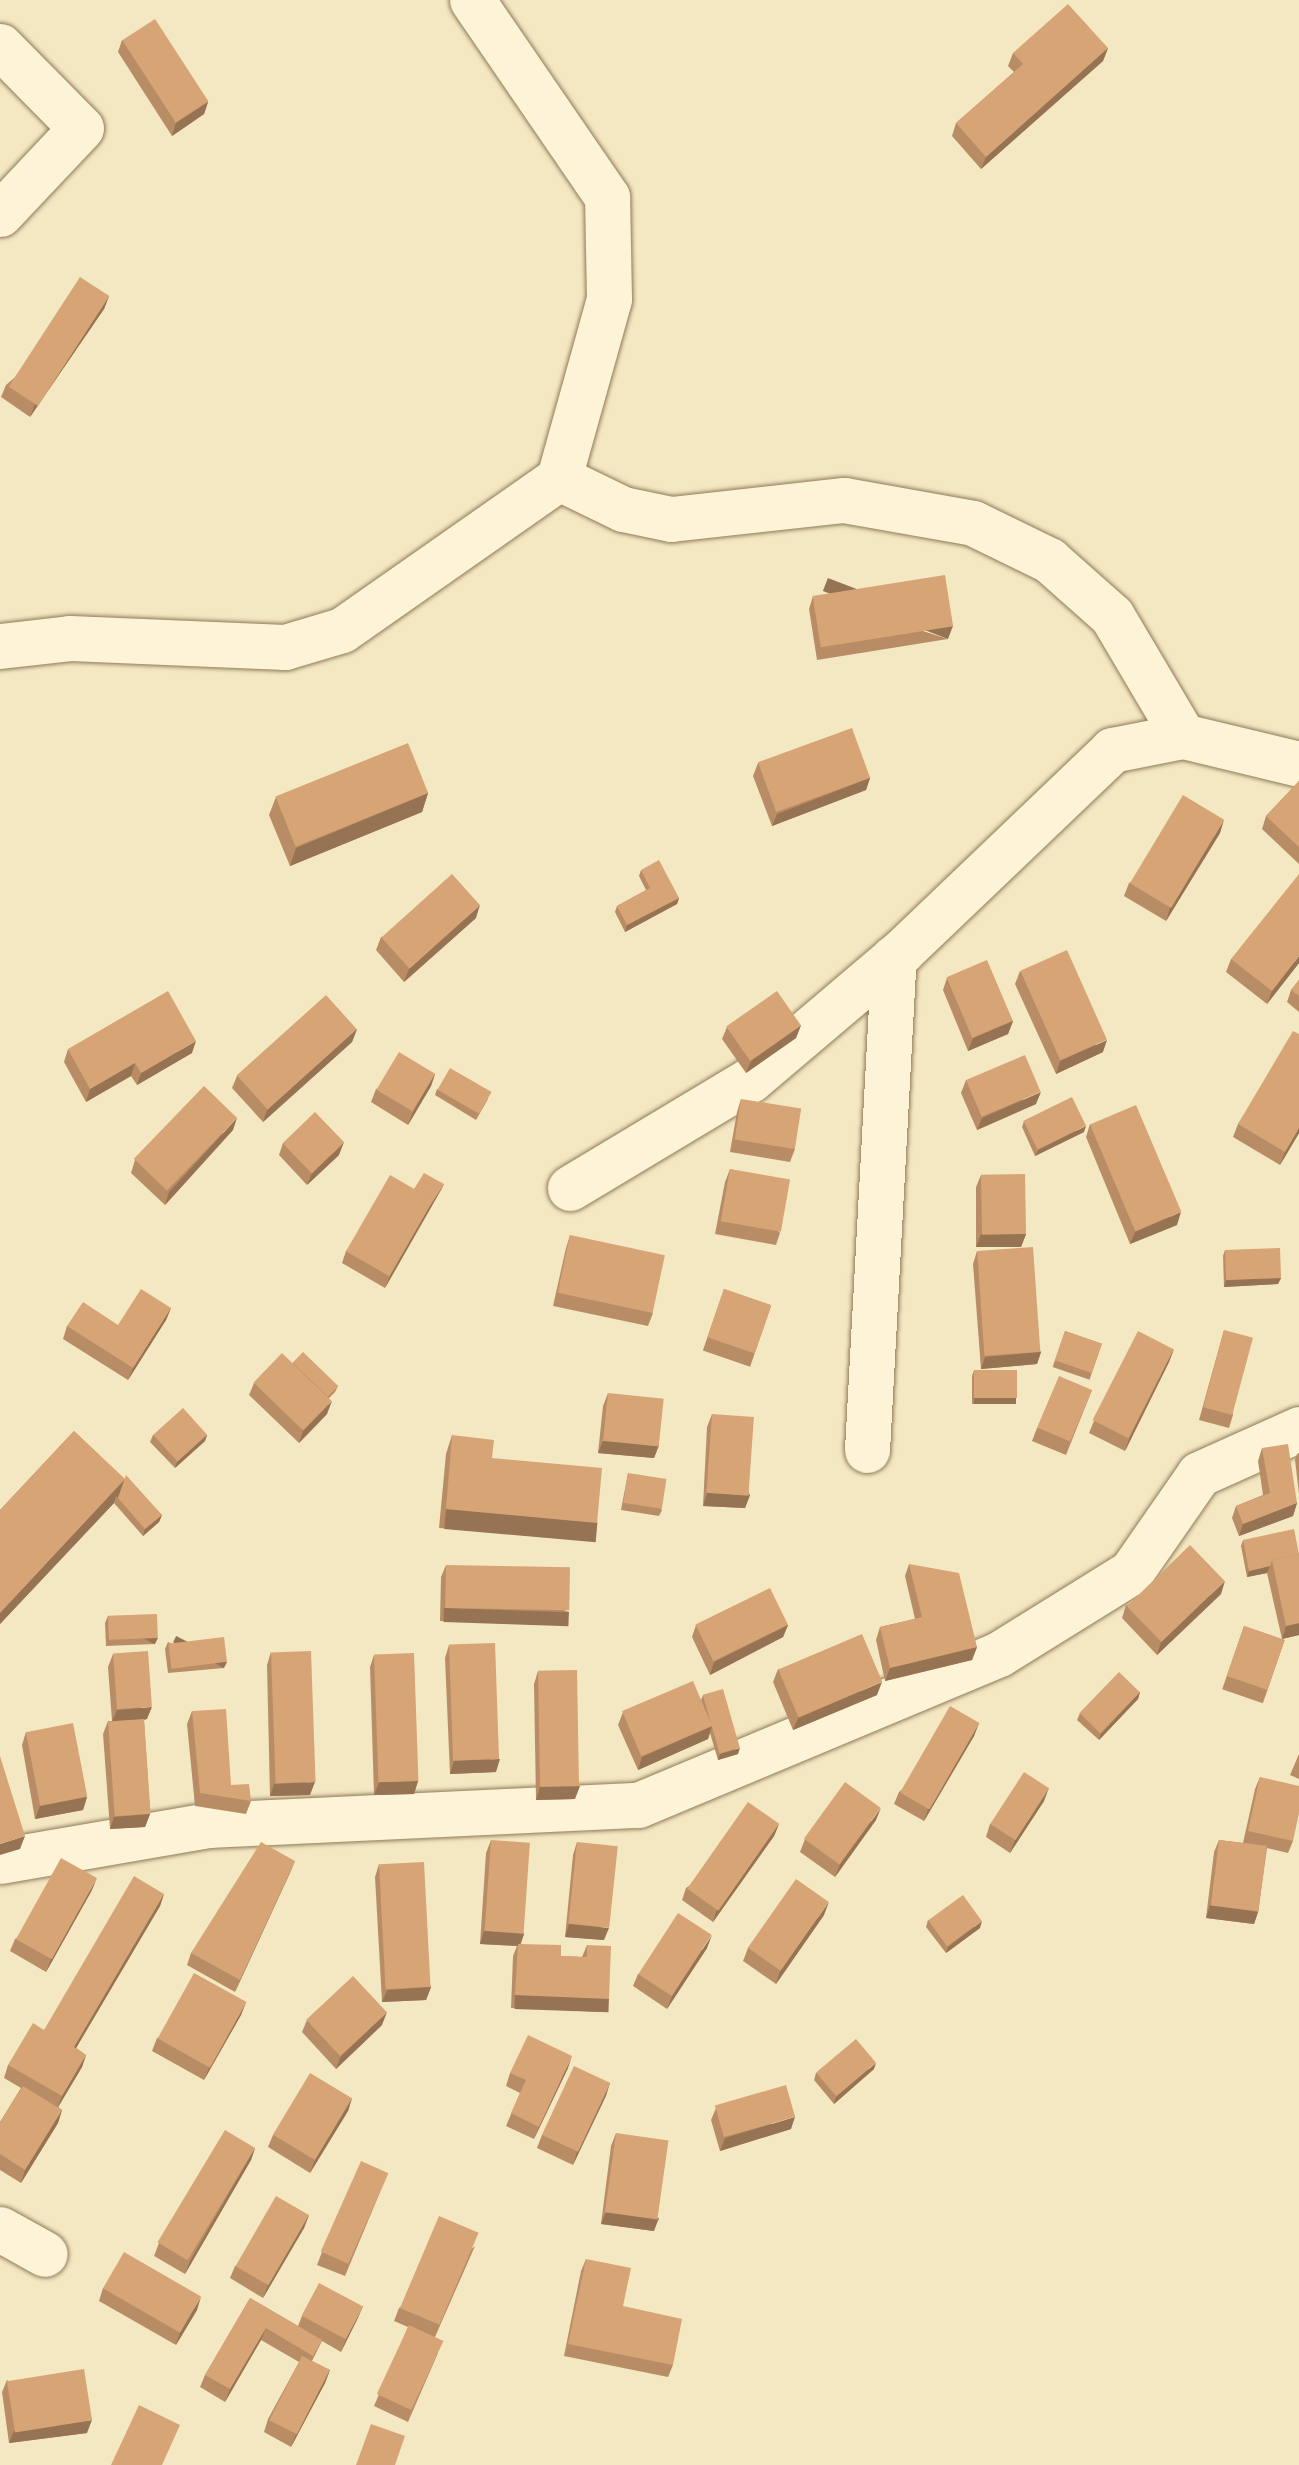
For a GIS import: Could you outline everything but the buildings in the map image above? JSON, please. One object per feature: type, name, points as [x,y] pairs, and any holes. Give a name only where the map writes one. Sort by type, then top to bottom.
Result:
[{"type":"street","points":[[0,646],[70,638],[285,647],[342,630],[559,478],[609,299],[615,242],[606,197],[472,0]]},
{"type":"street","points":[[0,46],[81,128],[0,214]]},
{"type":"street","points":[[559,478],[623,509],[671,519],[844,500],[974,523],[1049,560],[1112,616],[1183,736]]},
{"type":"street","points":[[570,1188],[735,1090],[894,958],[1088,764],[1148,738],[1183,736],[1299,764]]},
{"type":"street","points":[[867,1450],[894,958]]},
{"type":"street","points":[[0,1861],[209,1825],[638,1805],[999,1654],[1131,1572],[1199,1474],[1299,1429]]},
{"type":"street","points":[[0,2229],[44,2254]]}]
